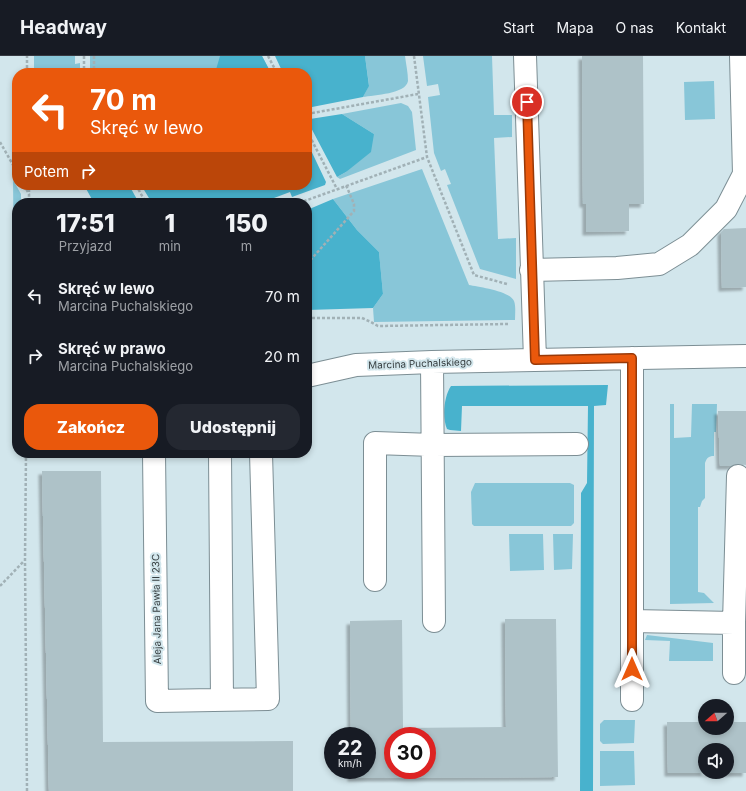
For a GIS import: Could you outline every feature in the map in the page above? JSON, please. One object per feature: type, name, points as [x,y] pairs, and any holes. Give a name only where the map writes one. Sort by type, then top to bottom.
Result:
[{"type":"street","points":[[526,56],[535,360]]},
{"type":"street","points":[[532,280],[617,268],[659,264],[690,245],[726,209],[744,174],[741,56]]},
{"type":"street","name":"Marcina Puchalskiego","points":[[312,375],[356,365],[432,362],[746,356]]},
{"type":"street","points":[[632,358],[632,700]]},
{"type":"street","points":[[432,362],[434,621]]},
{"type":"street","points":[[374,580],[375,443],[433,445],[577,444]]},
{"type":"street","name":"Aleja Jana Pawła II 23C","points":[[154,458],[157,701],[268,699],[261,458]]},
{"type":"street","points":[[220,458],[222,700]]},
{"type":"street","points":[[734,673],[738,476]]},
{"type":"street","points":[[632,621],[734,623]]},
{"type":"path","points":[[27,56],[27,68]]},
{"type":"path","points":[[84,56],[84,68]]},
{"type":"path","points":[[94,56],[94,68]]},
{"type":"path","points":[[268,56],[274,68]]},
{"type":"path","points":[[414,56],[427,157],[474,275],[532,280]]},
{"type":"path","points":[[312,113],[418,94]]},
{"type":"path","points":[[312,140],[336,189]]},
{"type":"path","points":[[0,142],[12,163]]},
{"type":"path","points":[[312,198],[427,157]]},
{"type":"path","points":[[312,258],[354,212],[354,204],[346,185]]},
{"type":"path","points":[[27,190],[29,194]]},
{"type":"path","points":[[29,190],[29,198]]},
{"type":"path","points":[[312,318],[362,318],[378,326],[533,324]]},
{"type":"path","points":[[26,458],[25,560],[27,791]]},
{"type":"path","points":[[0,586],[25,560]]},
{"type":"shaded area","points":[[34,56],[75,56],[75,64],[80,63],[80,68],[34,68]]},
{"type":"shaded area","points":[[90,56],[262,56],[268,68],[90,68]]},
{"type":"shaded area","points":[[220,56],[262,56],[268,68],[216,68]]},
{"type":"shaded area","points":[[275,56],[365,56],[369,86],[363,97],[312,107],[312,68],[281,68]]},
{"type":"shaded area","points":[[365,56],[405,56],[408,78],[406,85],[402,89],[389,93],[363,97],[369,85]]},
{"type":"shaded area","points":[[423,56],[492,56],[494,115],[512,115],[512,137],[494,138],[498,239],[516,238],[516,279],[480,269],[447,185],[451,184],[445,169],[441,171],[434,153],[428,97],[440,95],[438,84],[427,86]]},
{"type":"shaded area","points":[[714,81],[715,119],[685,120],[684,82]]},
{"type":"shaded area","points":[[401,103],[408,106],[412,112],[416,150],[340,179],[337,177],[346,172],[374,134],[342,114]]},
{"type":"shaded area","points":[[342,114],[374,134],[371,152],[346,172],[337,177],[312,130],[312,119]]},
{"type":"shaded area","points":[[312,153],[326,182],[325,185],[312,190]]},
{"type":"shaded area","points":[[422,169],[469,285],[501,292],[511,298],[515,305],[515,320],[374,322],[373,308],[383,294],[379,252],[357,230],[333,199]]},
{"type":"shaded area","points":[[13,190],[19,190],[21,198],[13,198]]},
{"type":"shaded area","points":[[87,190],[132,190],[136,198],[91,198]]},
{"type":"shaded area","points":[[144,190],[311,190],[292,197],[290,192],[274,198],[149,198]]},
{"type":"shaded area","points":[[333,199],[357,230],[379,252],[383,294],[373,308],[312,310],[312,208]]},
{"type":"shaded area","points":[[608,385],[606,405],[594,406],[593,791],[580,791],[581,493],[587,483],[588,406],[462,406],[461,431],[447,429],[445,424],[444,407],[451,386]]},
{"type":"shaded area","points":[[670,404],[674,404],[674,438],[691,437],[692,404],[717,404],[716,432],[714,432],[714,456],[710,456],[705,463],[705,498],[700,507],[698,507],[698,592],[704,593],[714,603],[670,604]]},
{"type":"shaded area","points":[[475,483],[570,483],[574,485],[574,523],[571,526],[474,526],[472,524],[471,492]]},
{"type":"shaded area","points":[[509,534],[543,534],[544,570],[510,571]]},
{"type":"shaded area","points":[[553,534],[573,534],[572,569],[554,570]]},
{"type":"shaded area","points":[[647,635],[713,643],[713,661],[669,661],[670,641],[645,640]]},
{"type":"shaded area","points":[[604,720],[635,720],[634,743],[603,744],[600,741],[600,724]]},
{"type":"shaded area","points":[[600,751],[634,751],[635,785],[600,786]]},
{"type":"building","points":[[582,56],[643,56],[644,204],[629,204],[629,231],[586,232],[586,204],[583,204]]},
{"type":"building","points":[[746,228],[746,287],[722,288],[721,232],[724,229]]},
{"type":"building","points":[[718,411],[746,411],[746,465],[738,464],[731,466],[720,466]]},
{"type":"building","points":[[42,471],[101,471],[103,742],[293,741],[293,791],[49,791]]},
{"type":"building","points":[[505,619],[556,619],[558,777],[436,778],[436,728],[506,727]]},
{"type":"building","points":[[402,620],[403,727],[384,727],[384,778],[376,778],[376,727],[351,727],[350,621]]},
{"type":"building","points":[[667,722],[698,722],[698,735],[734,735],[734,722],[746,722],[746,773],[734,773],[734,743],[698,743],[698,773],[668,773]]},
{"type":"route","points":[[527,102],[531,270],[535,360],[632,358],[632,669]]}]
